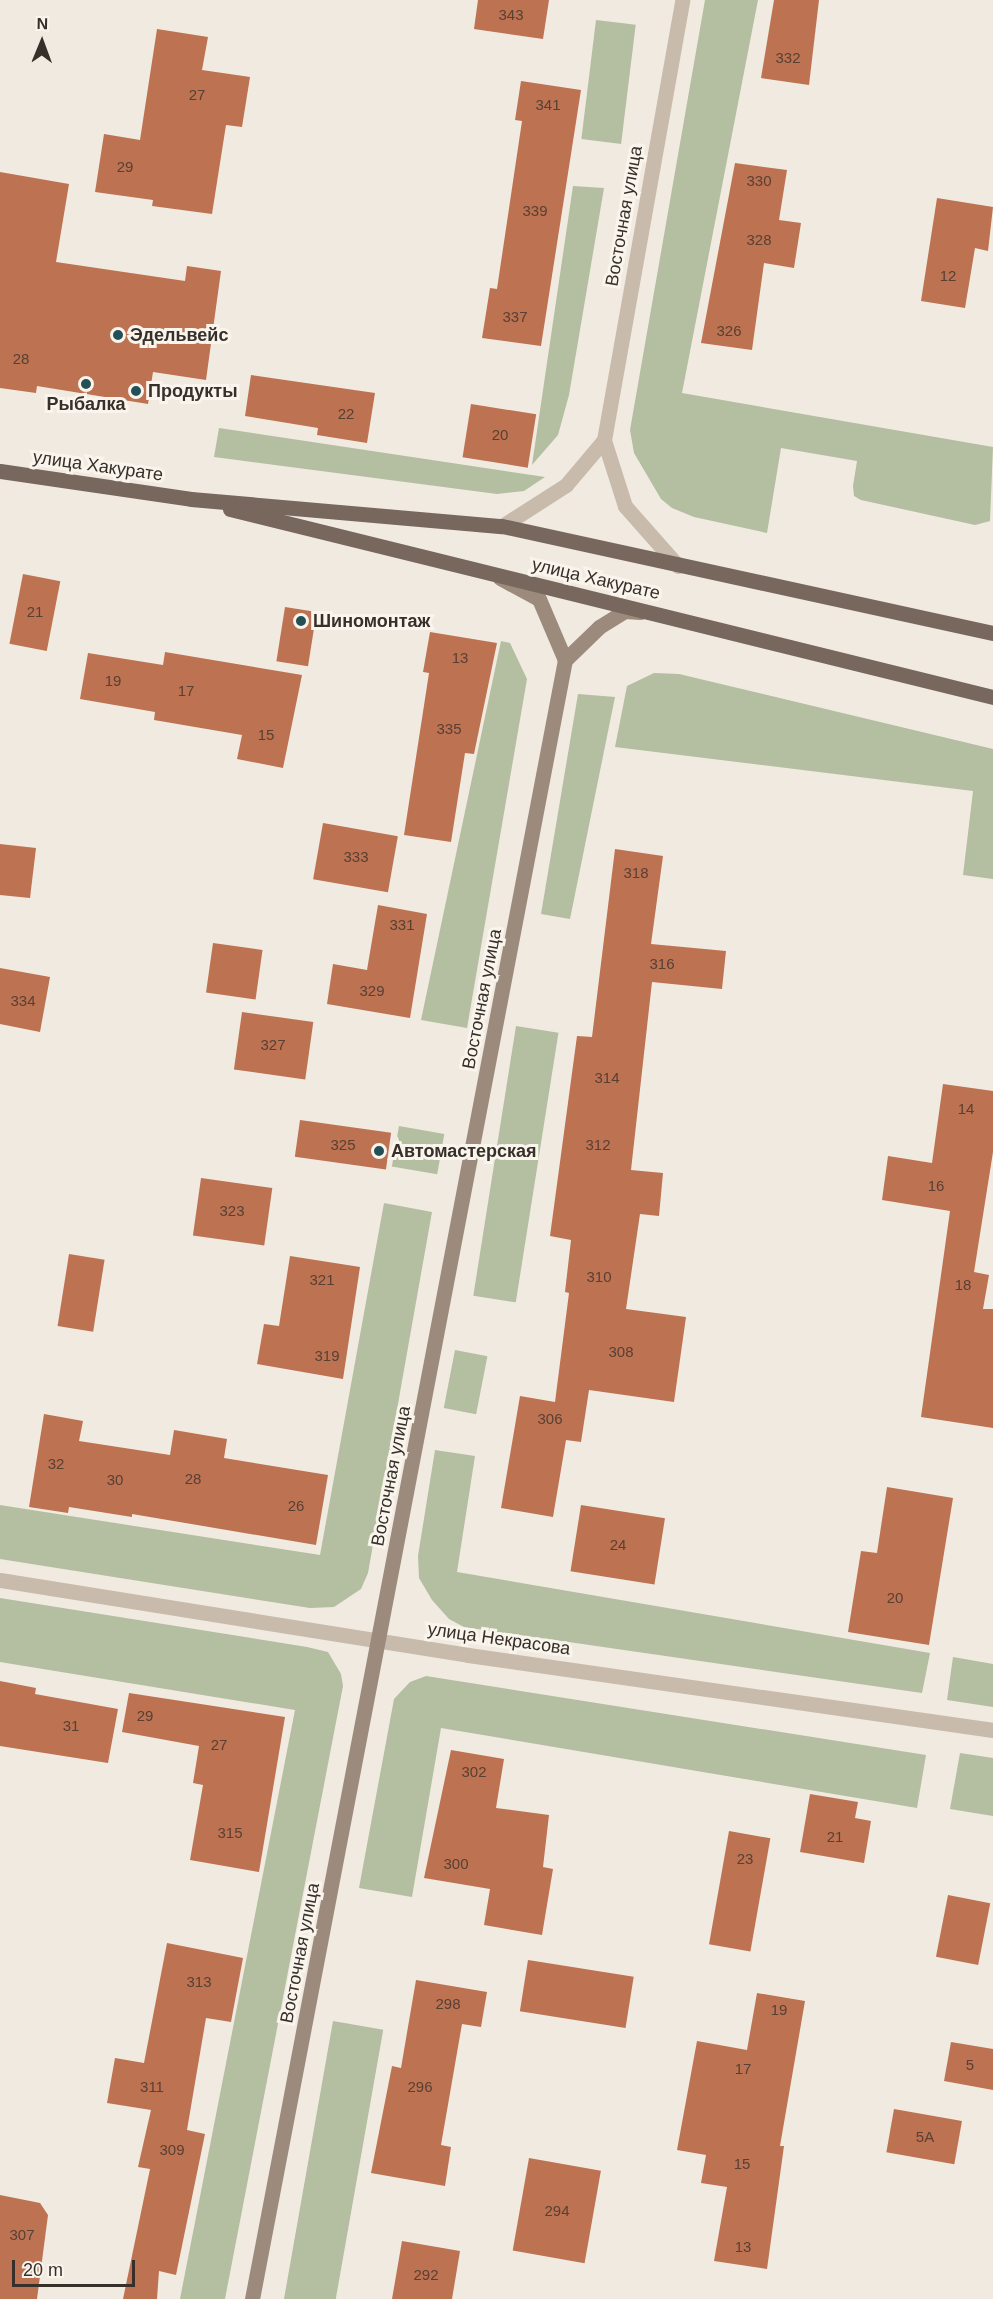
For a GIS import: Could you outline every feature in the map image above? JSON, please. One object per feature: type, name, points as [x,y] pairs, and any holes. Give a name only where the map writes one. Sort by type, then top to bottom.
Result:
[{"type":"main road","name":"улица Хакурате","points":[[0,471],[191,499],[502,526],[993,633]]},
{"type":"main road","name":"улица Хакурате","points":[[191,499],[993,697]]},
{"type":"street","name":"Восточная улица","points":[[604,440],[682,0]]},
{"type":"street","points":[[502,526],[566,485],[604,440]]},
{"type":"street","points":[[604,440],[625,506],[678,566]]},
{"type":"street","points":[[495,575],[539,599],[565,660],[599,627],[625,611],[661,615]]},
{"type":"street","name":"Восточная улица","points":[[252,2299],[380,1641],[565,660]]},
{"type":"street","name":"улица Некрасова","points":[[0,1580],[380,1641],[993,1730]]},
{"type":"green space","points":[[705,0],[758,0],[682,393],[993,447],[990,521],[975,525],[861,500],[854,496],[853,486],[857,461],[781,448],[767,533],[694,517],[672,508],[661,499],[634,453],[630,430]]},
{"type":"green space","points":[[596,20],[636,25],[621,144],[581,139]]},
{"type":"green space","points":[[573,186],[604,188],[569,395],[558,435],[532,465]]},
{"type":"green space","points":[[219,428],[545,477],[524,491],[497,494],[214,457]]},
{"type":"green space","points":[[501,641],[510,643],[527,679],[467,1028],[421,1020]]},
{"type":"green space","points":[[654,673],[679,674],[993,749],[993,879],[963,875],[973,791],[615,747],[627,686]]},
{"type":"green space","points":[[578,694],[615,697],[570,919],[541,914]]},
{"type":"green space","points":[[516,1026],[558,1033],[516,1302],[473,1296]]},
{"type":"green space","points":[[399,1126],[444,1134],[437,1174],[392,1166]]},
{"type":"green space","points":[[384,1203],[432,1212],[368,1573],[361,1589],[334,1607],[310,1608],[0,1559],[0,1505],[320,1555]]},
{"type":"green space","points":[[455,1350],[487,1356],[476,1414],[444,1408]]},
{"type":"green space","points":[[435,1450],[475,1456],[457,1572],[930,1653],[922,1693],[464,1627],[449,1619],[432,1600],[419,1578],[418,1556]]},
{"type":"green space","points":[[0,1598],[307,1647],[328,1652],[341,1674],[343,1686],[225,2299],[180,2299],[295,1710],[0,1662]]},
{"type":"green space","points":[[953,1657],[993,1664],[993,1707],[947,1700]]},
{"type":"green space","points":[[426,1676],[926,1755],[917,1808],[441,1728],[412,1897],[359,1888],[394,1699],[410,1682]]},
{"type":"green space","points":[[960,1753],[993,1758],[993,1816],[950,1809]]},
{"type":"green space","points":[[333,2021],[383,2030],[336,2299],[284,2299]]},
{"type":"building","points":[[478,0],[549,0],[543,39],[474,29]]},
{"type":"building","points":[[774,0],[819,0],[809,85],[761,78]]},
{"type":"building","points":[[157,29],[208,37],[202,70],[250,77],[242,127],[226,125],[212,214],[152,206],[153,200],[95,192],[104,134],[140,140]]},
{"type":"building","points":[[521,81],[581,90],[541,346],[482,338],[490,288],[497,289],[522,121],[515,120]]},
{"type":"building","points":[[735,163],[787,170],[779,220],[801,223],[794,268],[764,263],[752,350],[701,343]]},
{"type":"building","points":[[0,172],[69,184],[56,262],[185,281],[187,266],[221,271],[206,380],[153,372],[148,404],[37,386],[36,393],[0,388]]},
{"type":"building","points":[[937,198],[993,207],[988,251],[975,248],[965,308],[921,301]]},
{"type":"building","points":[[251,375],[375,393],[367,443],[317,435],[318,428],[245,416]]},
{"type":"building","points":[[471,404],[536,414],[528,468],[463,457]]},
{"type":"building","points":[[23,574],[60,581],[47,651],[9,644]]},
{"type":"building","points":[[285,607],[317,612],[308,666],[276,661]]},
{"type":"building","points":[[430,632],[497,643],[474,754],[465,753],[451,842],[404,835],[429,673],[423,672]]},
{"type":"building","points":[[165,652],[302,675],[283,768],[237,759],[242,735],[154,720],[155,712],[80,699],[88,653],[163,665]]},
{"type":"building","points":[[323,823],[398,836],[388,892],[313,879]]},
{"type":"building","points":[[0,844],[36,848],[30,898],[0,895]]},
{"type":"building","points":[[615,849],[663,856],[651,944],[726,951],[722,989],[652,982],[631,1170],[663,1173],[659,1216],[640,1214],[626,1309],[686,1317],[674,1402],[589,1390],[581,1442],[566,1440],[553,1517],[501,1508],[520,1396],[555,1402],[569,1293],[565,1292],[571,1240],[550,1236],[577,1036],[592,1037]]},
{"type":"building","points":[[378,905],[427,914],[410,1018],[327,1004],[333,964],[367,970]]},
{"type":"building","points":[[213,943],[263,950],[256,999],[206,993]]},
{"type":"building","points":[[0,968],[50,977],[40,1032],[0,1024]]},
{"type":"building","points":[[242,1012],[313,1022],[305,1079],[234,1069]]},
{"type":"building","points":[[943,1084],[993,1091],[993,1152],[974,1272],[989,1275],[983,1309],[993,1309],[993,1428],[921,1417],[950,1211],[882,1200],[888,1156],[932,1163]]},
{"type":"building","points":[[300,1120],[391,1133],[386,1169],[295,1157]]},
{"type":"building","points":[[201,1178],[272,1188],[264,1245],[193,1235]]},
{"type":"building","points":[[69,1254],[105,1260],[93,1332],[58,1326]]},
{"type":"building","points":[[290,1256],[360,1267],[343,1379],[257,1364],[264,1324],[279,1326]]},
{"type":"building","points":[[44,1414],[83,1421],[79,1441],[170,1455],[174,1430],[227,1439],[224,1458],[328,1475],[316,1545],[132,1514],[132,1517],[69,1507],[68,1513],[29,1507]]},
{"type":"building","points":[[887,1487],[953,1498],[929,1645],[848,1632],[861,1551],[877,1553]]},
{"type":"building","points":[[581,1505],[665,1518],[654,1584],[571,1571]]},
{"type":"building","points":[[0,1681],[36,1688],[35,1694],[118,1709],[108,1763],[0,1746]]},
{"type":"building","points":[[129,1693],[285,1717],[259,1872],[190,1860],[203,1785],[193,1783],[199,1746],[122,1732]]},
{"type":"building","points":[[451,1750],[504,1759],[496,1808],[549,1815],[543,1867],[553,1869],[542,1935],[484,1925],[490,1889],[424,1878]]},
{"type":"building","points":[[810,1794],[858,1802],[855,1818],[871,1821],[864,1863],[800,1852]]},
{"type":"building","points":[[729,1831],[770,1838],[750,1952],[709,1944]]},
{"type":"building","points":[[948,1895],[990,1903],[978,1965],[936,1957]]},
{"type":"building","points":[[167,1943],[243,1958],[231,2022],[206,2018],[187,2130],[205,2134],[176,2275],[159,2271],[157,2299],[123,2299],[150,2169],[138,2167],[151,2110],[107,2103],[115,2058],[144,2063]]},
{"type":"building","points":[[528,1960],[634,1977],[626,2028],[520,2011]]},
{"type":"building","points":[[416,1980],[487,1992],[481,2027],[462,2024],[441,2145],[451,2147],[445,2186],[371,2173],[392,2066],[401,2068]]},
{"type":"building","points":[[757,1993],[805,2001],[780,2146],[784,2146],[767,2269],[714,2261],[727,2187],[701,2183],[706,2155],[677,2150],[697,2041],[747,2050]]},
{"type":"building","points":[[951,2042],[993,2049],[993,2090],[944,2081]]},
{"type":"building","points":[[894,2109],[962,2121],[954,2164],[886,2152]]},
{"type":"building","points":[[529,2158],[601,2171],[585,2263],[513,2251]]},
{"type":"building","points":[[0,2195],[40,2203],[48,2215],[37,2299],[0,2299]]},
{"type":"building","points":[[402,2241],[460,2251],[452,2299],[392,2299]]},
{"type":"place","name":"Эдельвейс","points":[[118,335]]},
{"type":"place","name":"Рыбалка","points":[[86,384]]},
{"type":"place","name":"Продукты","points":[[136,391]]},
{"type":"place","name":"Шиномонтаж","points":[[301,621]]},
{"type":"place","name":"Автомастерская","points":[[379,1151]]}]
